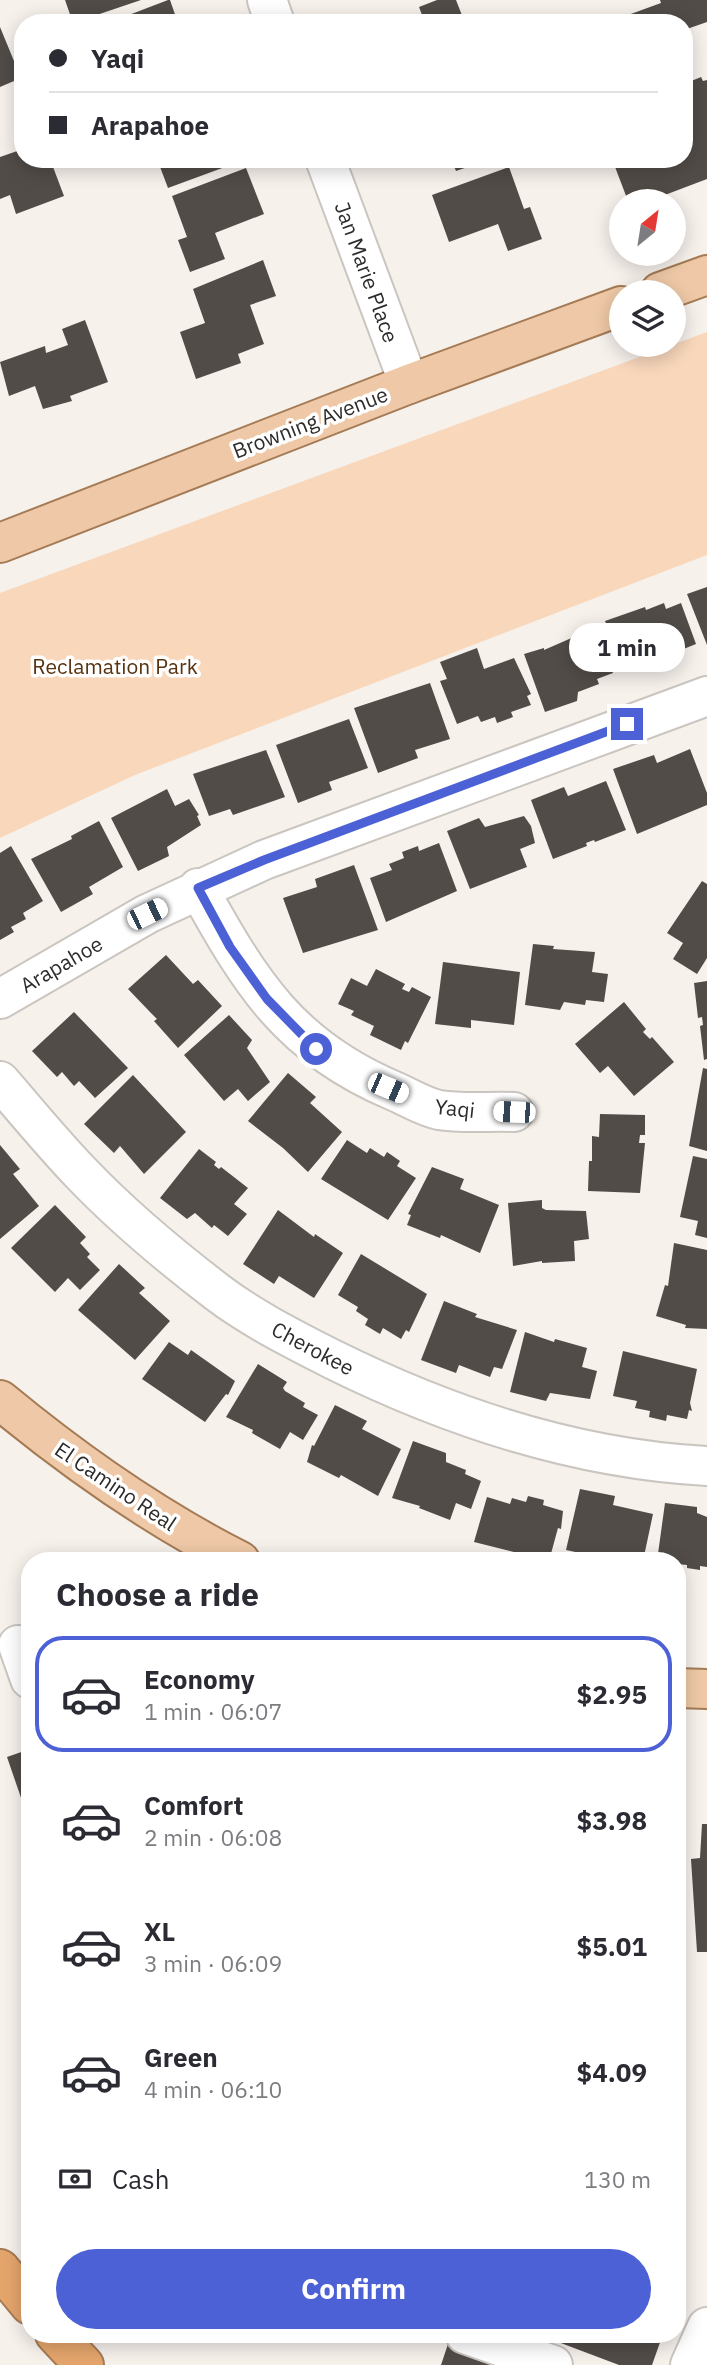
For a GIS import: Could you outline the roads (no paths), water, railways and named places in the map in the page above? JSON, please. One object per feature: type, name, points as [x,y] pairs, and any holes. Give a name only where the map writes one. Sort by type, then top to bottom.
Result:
[{"type":"highway","points":[[0,2269],[21,2294]]},
{"type":"highway","points":[[63,2343],[84,2365]]},
{"type":"main road","points":[[686,283],[707,275]]},
{"type":"main road","name":"Browning Avenue","points":[[0,543],[409,384],[609,310]]},
{"type":"main road","name":"El Camino Real","points":[[0,1400],[115,1488],[183,1532],[222,1552]]},
{"type":"main road","points":[[686,1688],[707,1689]]},
{"type":"street","name":"Jan Marie Place","points":[[329,168],[409,384]]},
{"type":"street","name":"Arapahoe","points":[[0,999],[147,914],[198,888],[264,860],[707,696]]},
{"type":"street","name":"Yaqi","points":[[198,888],[230,947],[267,999],[316,1049],[363,1078],[438,1110],[514,1112]]},
{"type":"street","name":"Cherokee","points":[[0,1081],[81,1174],[152,1239],[219,1294],[298,1342],[401,1393],[510,1433],[625,1457],[707,1466]]},
{"type":"street","points":[[690,2365],[707,2327]]},
{"type":"street","points":[[491,2343],[553,2365]]},
{"type":"park label","name":"Reclamation Park","points":[[115,666]]}]
